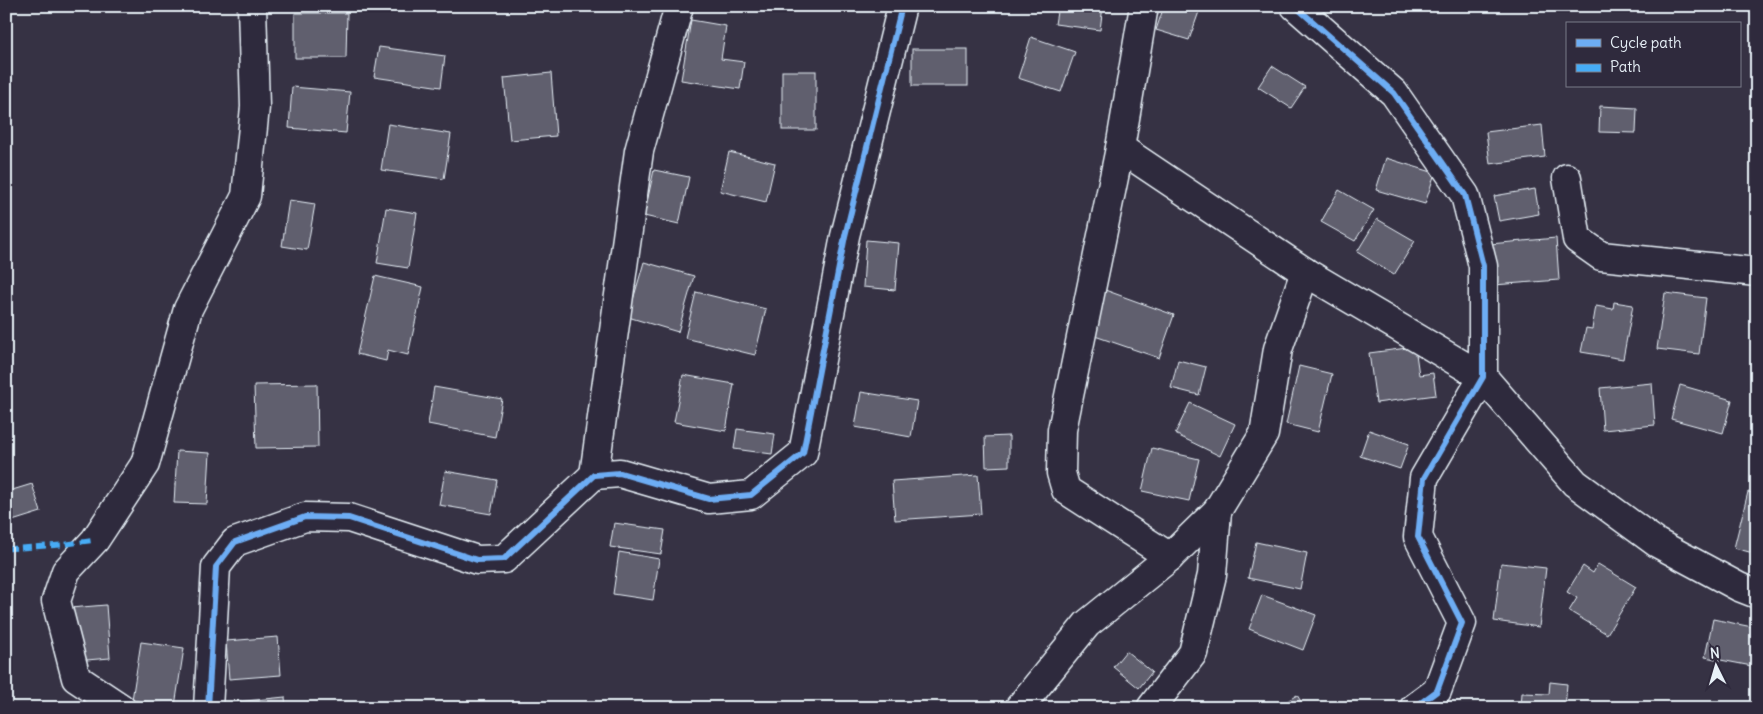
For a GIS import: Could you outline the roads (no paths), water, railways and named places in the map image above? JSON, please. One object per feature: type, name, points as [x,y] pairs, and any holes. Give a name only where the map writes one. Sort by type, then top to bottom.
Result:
[{"type":"street","points":[[121,708],[76,678],[56,601],[66,571],[95,540],[145,464],[188,309],[246,196],[255,107],[252,6]]},
{"type":"street","points":[[594,475],[639,151],[680,6]]},
{"type":"street","points":[[208,708],[216,567],[235,542],[305,517],[349,518],[477,560],[504,559],[594,475],[620,473],[708,499],[751,495],[803,453],[845,236],[902,6]]},
{"type":"street","points":[[1144,6],[1120,148],[1062,430],[1061,473],[1066,490],[1170,557]]},
{"type":"street","points":[[1295,6],[1394,93],[1465,196],[1483,266],[1483,377],[1424,478],[1418,537],[1462,622],[1436,699],[1414,708]]},
{"type":"street","points":[[1120,148],[1305,272],[1483,377],[1575,483],[1656,543],[1739,587],[1757,594]]},
{"type":"street","points":[[1567,178],[1577,239],[1601,256],[1757,272]]},
{"type":"street","points":[[1019,708],[1087,624],[1170,557],[1217,511],[1264,434],[1278,349],[1305,272]]},
{"type":"street","points":[[1151,708],[1193,653],[1212,576],[1217,511]]}]
